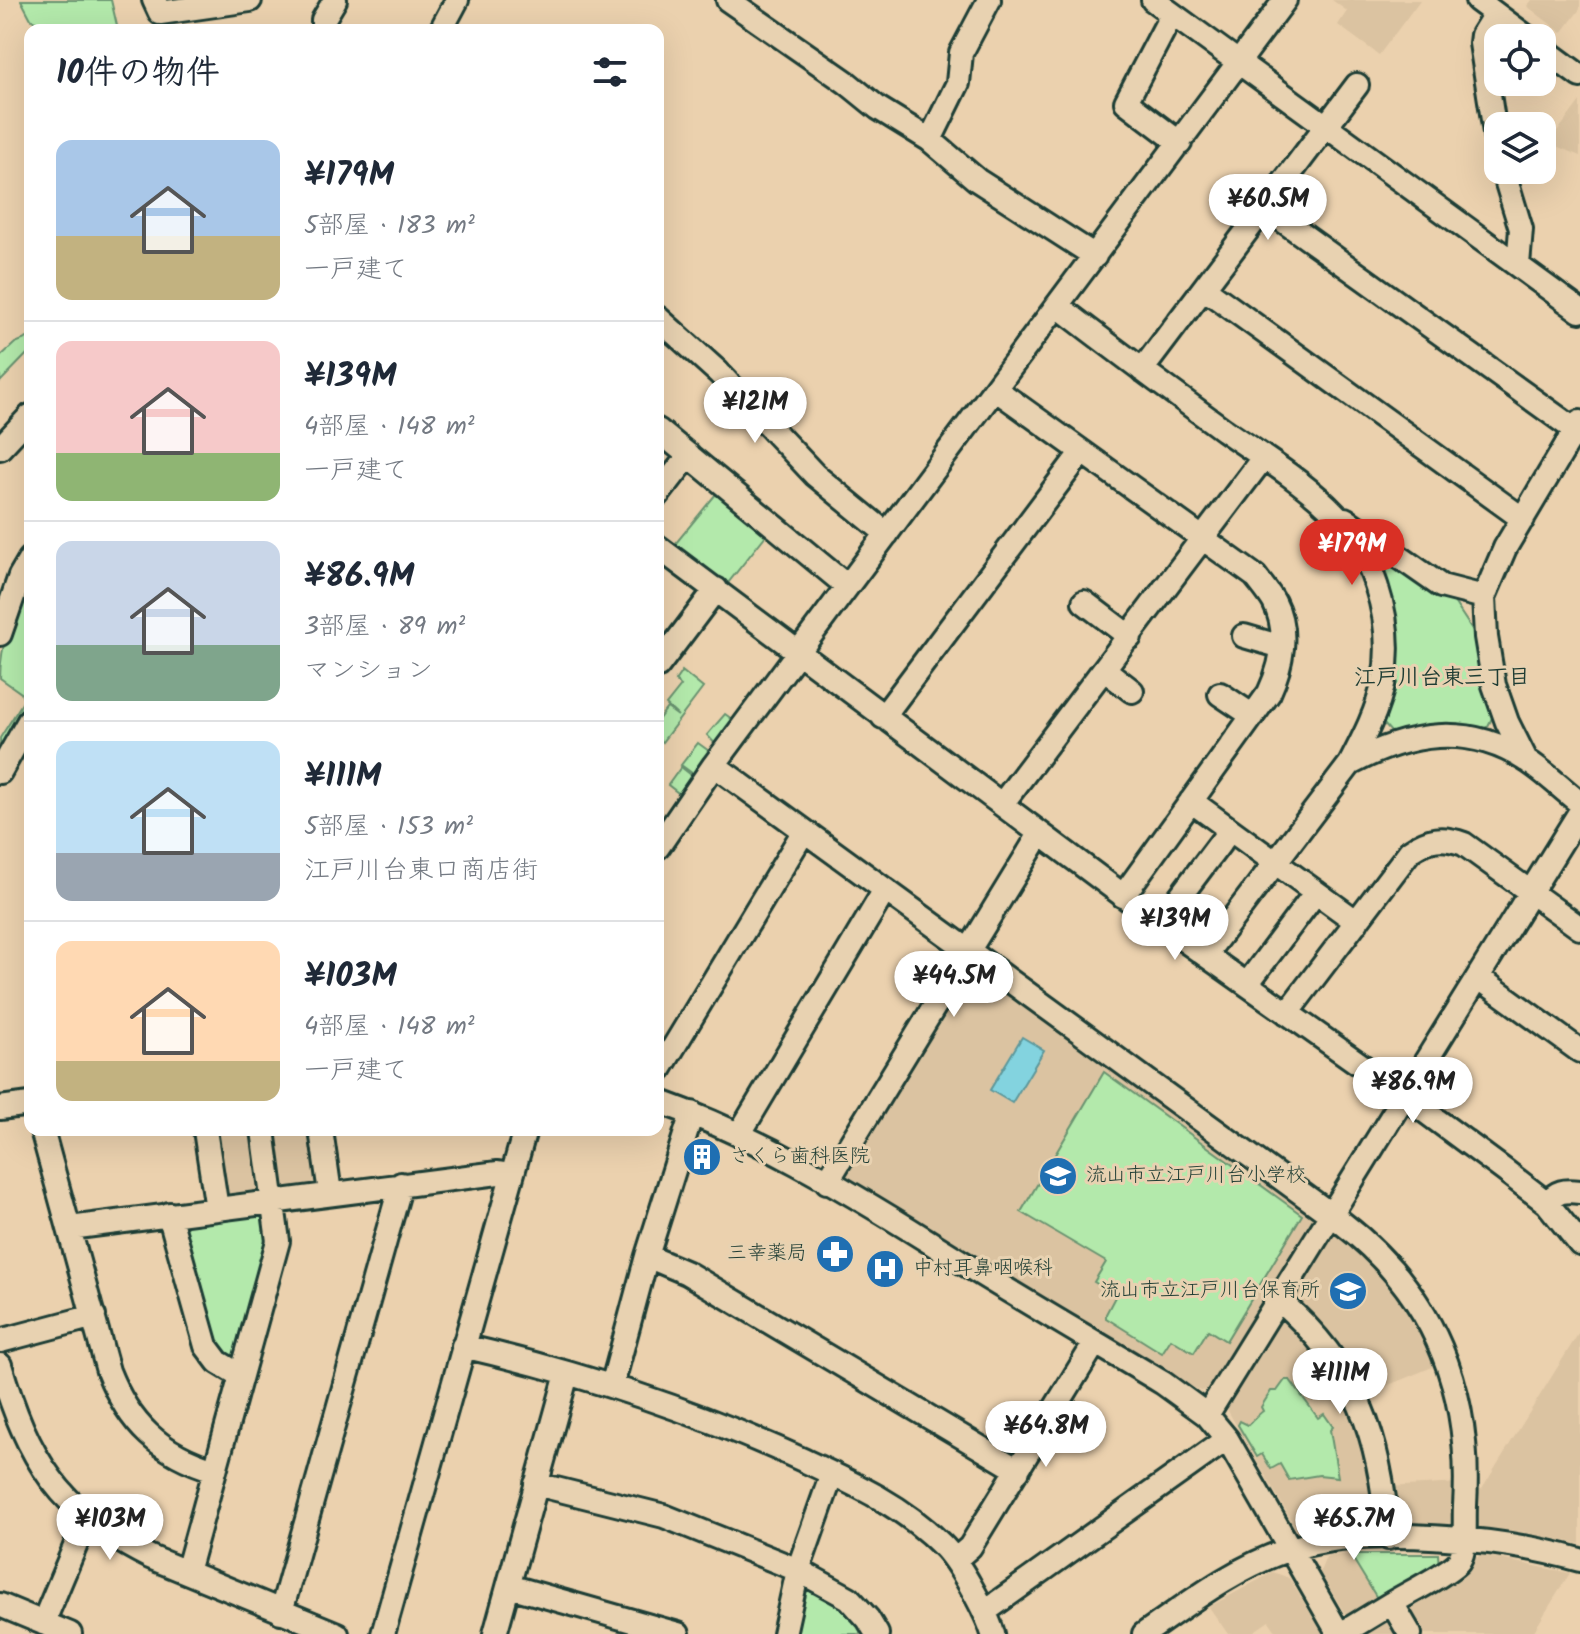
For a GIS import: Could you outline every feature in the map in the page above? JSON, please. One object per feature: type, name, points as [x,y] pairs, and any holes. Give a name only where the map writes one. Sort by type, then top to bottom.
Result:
[{"type":"street","points":[[159,11],[250,0]]},
{"type":"street","points":[[311,0],[323,24]]},
{"type":"street","points":[[323,24],[335,0]]},
{"type":"street","points":[[444,24],[457,0]]},
{"type":"street","points":[[728,0],[846,82],[878,108],[930,140],[977,180],[1095,256]]},
{"type":"street","points":[[930,140],[958,83],[961,53],[989,0]]},
{"type":"street","points":[[1153,0],[1580,311]]},
{"type":"street","points":[[664,838],[714,765],[1285,0]]},
{"type":"street","points":[[1492,112],[1481,43],[1486,7],[1509,24]]},
{"type":"street","points":[[1172,14],[1126,102],[1180,143]]},
{"type":"street","points":[[1556,58],[1580,76]]},
{"type":"street","points":[[1142,370],[1357,85]]},
{"type":"street","points":[[1507,184],[1521,229],[1518,265]]},
{"type":"street","points":[[1264,207],[1577,426],[1505,548],[1484,597],[1486,637],[1494,685],[1507,722],[1526,760]]},
{"type":"street","points":[[1205,289],[1523,519]]},
{"type":"street","points":[[1058,306],[1441,586],[1484,597]]},
{"type":"street","points":[[664,323],[718,372],[815,475],[887,534]]},
{"type":"street","points":[[995,389],[1255,576],[1274,602],[1281,626],[1279,671],[1269,693],[1123,896]]},
{"type":"street","points":[[0,448],[24,422]]},
{"type":"street","points":[[664,435],[847,586]]},
{"type":"street","points":[[883,717],[1081,453]]},
{"type":"street","points":[[664,487],[689,455]]},
{"type":"street","points":[[1002,804],[1263,458]]},
{"type":"street","points":[[1205,955],[1350,764],[1369,726],[1381,691],[1386,651],[1385,624],[1378,589],[1348,532],[1328,506]]},
{"type":"street","points":[[664,551],[1123,896],[1404,1096],[1547,1203],[1580,1244]]},
{"type":"street","points":[[0,634],[4,605],[24,570]]},
{"type":"street","points":[[664,658],[716,589]]},
{"type":"street","points":[[1084,602],[1130,637]]},
{"type":"street","points":[[1244,636],[1282,647]]},
{"type":"street","points":[[1105,670],[1132,691]]},
{"type":"street","points":[[1220,694],[1253,716]]},
{"type":"street","points":[[0,772],[24,730]]},
{"type":"street","points":[[1350,764],[1401,741],[1447,735],[1482,739],[1526,760],[1580,803]]},
{"type":"street","points":[[664,1103],[740,1133],[827,1182],[1163,1383],[1207,1415],[1227,1439],[1340,1634],[1458,1563],[1463,1539],[1465,1446],[1456,1392],[1441,1347],[1424,1312],[1397,1275],[1359,1236],[1331,1215],[714,765]]},
{"type":"street","points":[[1191,801],[1357,922]]},
{"type":"street","points":[[1207,1415],[1580,812]]},
{"type":"street","points":[[1160,923],[1230,830]]},
{"type":"street","points":[[664,1063],[804,831]]},
{"type":"street","points":[[827,1182],[1040,834]]},
{"type":"street","points":[[1287,1013],[1410,851],[1433,838],[1464,844],[1580,928]]},
{"type":"street","points":[[740,1133],[885,890]]},
{"type":"street","points":[[1247,984],[1316,892]]},
{"type":"street","points":[[1478,977],[1580,1051]]},
{"type":"street","points":[[0,1108],[24,1105]]},
{"type":"street","points":[[612,1386],[647,1256],[692,1113]]},
{"type":"street","points":[[44,1136],[108,1371],[124,1407],[160,1445],[191,1462],[215,1470]]},
{"type":"street","points":[[206,1136],[217,1209]]},
{"type":"street","points":[[187,1572],[278,1241],[264,1136]]},
{"type":"street","points":[[322,1136],[330,1193]]},
{"type":"street","points":[[383,1634],[523,1136]]},
{"type":"street","points":[[70,1228],[401,1184],[498,1173],[511,1175]]},
{"type":"street","points":[[281,1612],[401,1184]]},
{"type":"street","points":[[1547,1203],[1565,1190],[1580,1192]]},
{"type":"street","points":[[169,1214],[206,1346],[218,1362],[241,1376]]},
{"type":"street","points":[[647,1256],[687,1273],[1018,1470]]},
{"type":"street","points":[[1279,1300],[1318,1337],[1355,1393],[1376,1454],[1388,1538]]},
{"type":"street","points":[[0,1341],[94,1316]]},
{"type":"street","points":[[955,1560],[970,1547],[1095,1343]]},
{"type":"street","points":[[463,1346],[612,1386],[731,1429],[870,1491],[899,1508],[934,1537],[955,1560],[993,1634]]},
{"type":"street","points":[[0,1365],[20,1427],[36,1459],[63,1495],[87,1518],[123,1543],[337,1634]]},
{"type":"street","points":[[495,1634],[567,1374]]},
{"type":"street","points":[[984,1612],[1227,1439]]},
{"type":"street","points":[[784,1634],[798,1570],[832,1474]]},
{"type":"street","points":[[536,1484],[664,1516],[798,1570],[849,1598],[877,1634]]},
{"type":"street","points":[[43,1623],[87,1518]]},
{"type":"street","points":[[1144,1634],[1222,1581],[1290,1549],[1340,1540],[1463,1539],[1521,1546],[1580,1560]]},
{"type":"street","points":[[509,1586],[678,1634]]},
{"type":"street","points":[[1392,1603],[1410,1634]]},
{"type":"street","points":[[0,1605],[70,1634]]},
{"type":"shaded area","points":[[1332,0],[1420,0],[1379,55],[1338,25],[1347,11]]},
{"type":"shaded area","points":[[1532,0],[1580,0],[1580,9],[1562,33],[1556,28],[1556,24],[1550,24],[1527,6]]},
{"type":"shaded area","points":[[1580,101],[1580,156],[1556,146],[1556,134]]},
{"type":"shaded area","name":"流山市立江戸川台小学校","points":[[969,965],[1319,1218],[1216,1388],[1200,1391],[849,1182],[846,1169]]},
{"type":"shaded area","points":[[211,1136],[250,1136],[258,1199],[225,1203]]},
{"type":"shaded area","points":[[278,1136],[317,1136],[323,1185],[286,1195]]},
{"type":"shaded area","points":[[1339,1228],[1399,1285],[1442,1363],[1362,1396],[1289,1297],[1331,1229]]},
{"type":"shaded area","points":[[1278,1315],[1302,1328],[1355,1406],[1382,1523],[1305,1530],[1293,1523],[1228,1411],[1228,1396]]},
{"type":"shaded area","points":[[1580,1331],[1580,1544],[1523,1532],[1470,1526],[1471,1487],[1482,1489]]},
{"type":"shaded area","points":[[1461,1483],[1460,1524],[1392,1523],[1386,1487]]},
{"type":"shaded area","points":[[1350,1554],[1380,1603],[1350,1622],[1320,1572],[1326,1557]]},
{"type":"shaded area","points":[[1481,1555],[1570,1573],[1532,1634],[1416,1634],[1403,1601]]},
{"type":"shaded area","points":[[1273,1572],[1289,1578],[1323,1634],[1278,1634],[1269,1621],[1250,1634],[1228,1634],[1209,1607]]},
{"type":"shaded area","points":[[1385,1612],[1404,1634],[1357,1634]]},
{"type":"green space","points":[[21,0],[111,0],[117,24],[37,24],[31,19]]},
{"type":"green space","points":[[24,339],[24,357],[0,382],[0,357],[15,343]]},
{"type":"green space","points":[[716,494],[766,535],[724,588],[671,549]]},
{"type":"green space","points":[[1392,559],[1450,596],[1477,637],[1492,706],[1492,718],[1481,731],[1391,732],[1383,723],[1384,588],[1386,571]]},
{"type":"green space","points":[[24,586],[24,700],[21,693],[0,678],[3,650]]},
{"type":"green space","points":[[682,671],[703,688],[664,739],[664,712],[667,708],[678,716],[666,705],[681,686],[675,681]]},
{"type":"green space","points":[[24,700],[24,720],[0,759],[0,738]]},
{"type":"green space","points":[[725,714],[736,722],[718,747],[707,735]]},
{"type":"green space","points":[[698,743],[713,754],[696,776],[681,765]]},
{"type":"green space","points":[[681,767],[695,778],[682,796],[668,785]]},
{"type":"green space","points":[[1104,1072],[1302,1215],[1226,1341],[1208,1330],[1194,1353],[1171,1339],[1162,1353],[1106,1318],[1116,1295],[1094,1282],[1106,1262],[1021,1212]]},
{"type":"green space","points":[[267,1213],[270,1246],[236,1361],[220,1358],[182,1219]]},
{"type":"green space","points":[[1285,1380],[1290,1380],[1318,1418],[1324,1414],[1333,1427],[1330,1430],[1338,1477],[1319,1475],[1289,1480],[1280,1464],[1271,1469],[1262,1454],[1257,1457],[1238,1425],[1240,1421],[1248,1425],[1263,1411],[1261,1407],[1271,1391],[1277,1391]]},
{"type":"green space","points":[[1350,1554],[1438,1554],[1439,1568],[1380,1603]]},
{"type":"green space","points":[[802,1584],[839,1604],[868,1634],[791,1634]]},
{"type":"water","points":[[1022,1037],[1044,1050],[1012,1103],[990,1090]]},
{"type":"place","name":"さくら歯科医院","points":[[702,1157]]},
{"type":"place","name":"流山市立江戸川台小学校","points":[[1058,1176]]},
{"type":"place","name":"三幸薬局","points":[[835,1254]]},
{"type":"place","name":"中村耳鼻咽喉科","points":[[885,1269]]},
{"type":"place","name":"流山市立江戸川台保育所","points":[[1348,1291]]},
{"type":"district","name":"江戸川台東三丁目","points":[[1442,678]]}]
